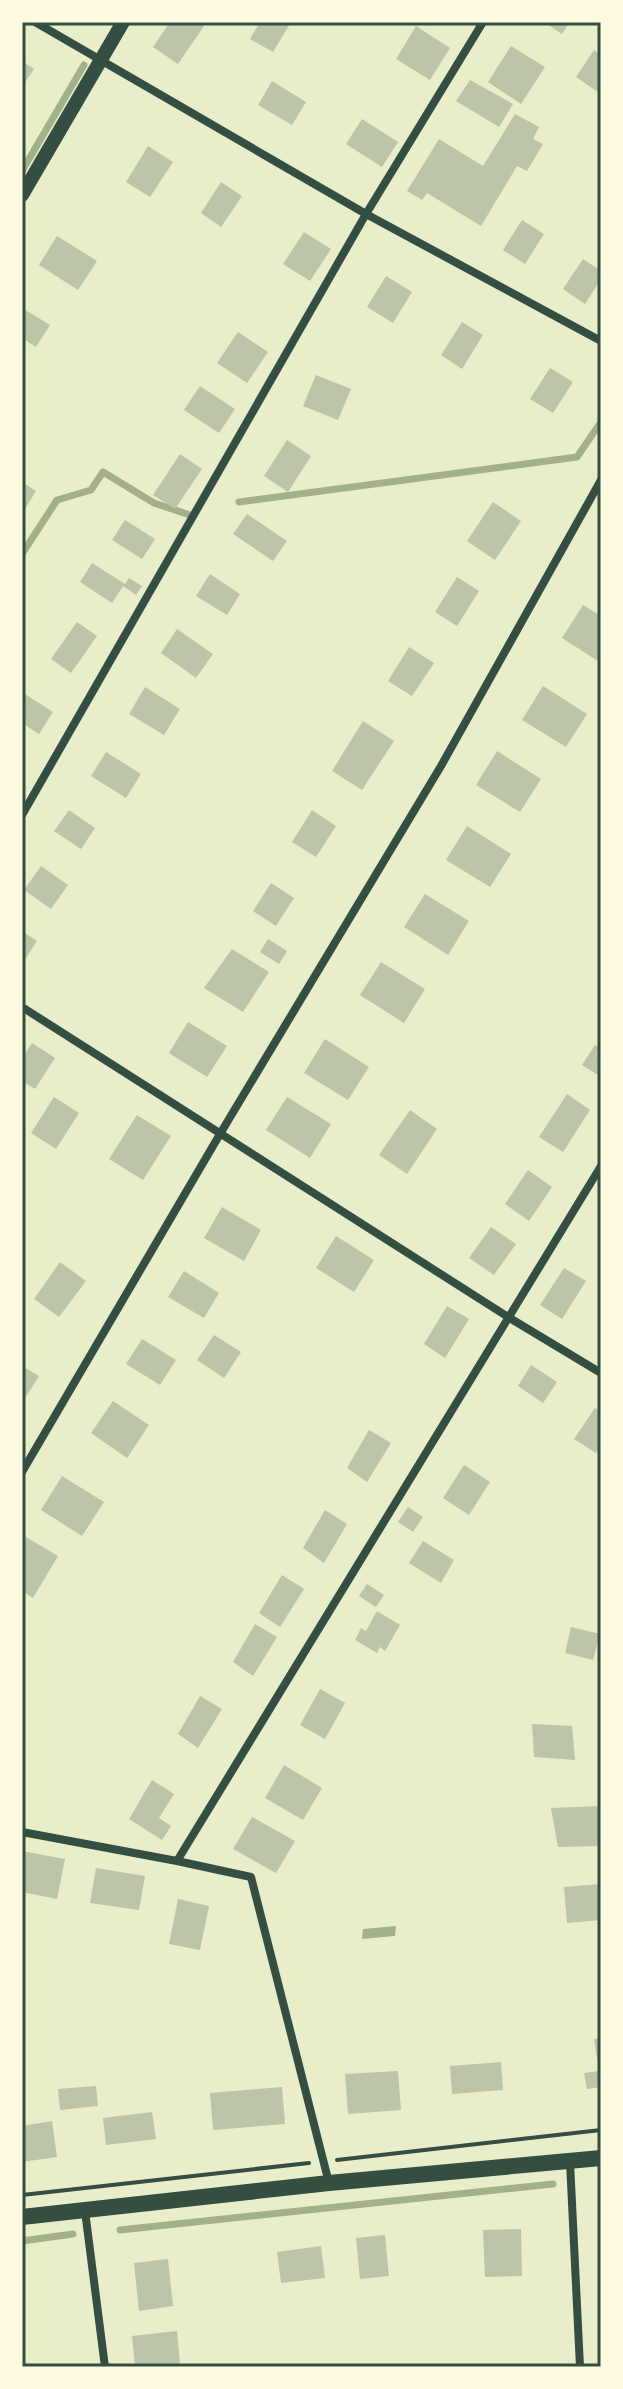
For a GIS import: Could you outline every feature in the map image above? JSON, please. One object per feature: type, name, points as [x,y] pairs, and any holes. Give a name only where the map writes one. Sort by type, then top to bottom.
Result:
[{"type":"main road","points":[[22,2217],[329,2183],[601,2158]]},
{"type":"street","points":[[35,22],[366,214],[601,341]]},
{"type":"street","points":[[22,195],[123,22]]},
{"type":"street","points":[[22,815],[366,214],[483,22]]},
{"type":"street","points":[[22,1472],[441,766],[601,480]]},
{"type":"street","points":[[22,1007],[601,1373]]},
{"type":"street","points":[[177,1861],[601,1166]]},
{"type":"street","points":[[22,1832],[251,1877],[329,2183]]},
{"type":"street","points":[[570,2162],[580,2367]]},
{"type":"street","points":[[85,2210],[105,2367]]},
{"type":"shaded area","points":[[396,1926],[395,1936],[362,1939],[363,1929]]},
{"type":"building","points":[[170,22],[198,22],[204,26],[178,64],[153,47]]},
{"type":"building","points":[[260,22],[291,22],[273,52],[250,39]]},
{"type":"building","points":[[544,22],[570,22],[562,34]]},
{"type":"building","points":[[416,26],[450,48],[430,80],[396,59]]},
{"type":"building","points":[[511,46],[545,67],[521,104],[488,82]]},
{"type":"building","points":[[594,50],[601,55],[601,94],[576,77]]},
{"type":"building","points":[[22,61],[34,69],[22,87]]},
{"type":"building","points":[[470,80],[513,104],[499,127],[456,101]]},
{"type":"building","points":[[272,81],[306,102],[292,125],[258,105]]},
{"type":"building","points":[[515,114],[539,127],[533,139],[543,144],[527,171],[517,166],[481,226],[427,193],[422,200],[407,191],[439,139],[483,166]]},
{"type":"building","points":[[362,119],[398,142],[382,167],[346,144]]},
{"type":"building","points":[[148,146],[173,162],[150,197],[126,182]]},
{"type":"building","points":[[221,182],[242,196],[221,227],[201,213]]},
{"type":"building","points":[[522,220],[544,234],[525,264],[503,250]]},
{"type":"building","points":[[304,232],[331,249],[310,281],[283,264]]},
{"type":"building","points":[[57,236],[97,261],[78,290],[39,265]]},
{"type":"building","points":[[583,259],[601,271],[601,279],[585,304],[563,289]]},
{"type":"building","points":[[386,276],[412,292],[393,323],[367,307]]},
{"type":"building","points":[[22,308],[50,325],[36,347],[22,338]]},
{"type":"building","points":[[462,322],[483,335],[462,369],[441,355]]},
{"type":"building","points":[[238,332],[268,352],[247,383],[217,363]]},
{"type":"building","points":[[550,368],[573,382],[553,413],[530,399]]},
{"type":"building","points":[[316,375],[351,389],[338,420],[303,406]]},
{"type":"building","points":[[200,386],[235,409],[219,433],[184,410]]},
{"type":"building","points":[[287,440],[311,456],[288,492],[264,476]]},
{"type":"building","points":[[180,454],[202,469],[175,509],[153,495]]},
{"type":"building","points":[[22,482],[36,491],[22,514]]},
{"type":"building","points":[[493,502],[521,521],[495,560],[467,541]]},
{"type":"building","points":[[247,514],[287,541],[273,561],[233,534]]},
{"type":"building","points":[[125,520],[155,539],[142,559],[112,540]]},
{"type":"building","points":[[92,563],[125,584],[129,578],[142,586],[136,595],[123,586],[112,603],[80,582]]},
{"type":"building","points":[[210,574],[240,594],[227,615],[196,596]]},
{"type":"building","points":[[457,577],[479,591],[457,626],[435,612]]},
{"type":"building","points":[[583,605],[601,616],[601,663],[562,638]]},
{"type":"building","points":[[77,622],[97,636],[71,673],[51,659]]},
{"type":"building","points":[[177,629],[213,654],[196,678],[161,653]]},
{"type":"building","points":[[409,647],[434,663],[412,696],[388,681]]},
{"type":"building","points":[[543,686],[587,714],[566,747],[522,720]]},
{"type":"building","points":[[145,687],[180,709],[164,735],[129,714]]},
{"type":"building","points":[[22,692],[53,712],[39,734],[22,723]]},
{"type":"building","points":[[363,721],[394,741],[362,790],[332,771]]},
{"type":"building","points":[[497,751],[541,779],[520,812],[476,785]]},
{"type":"building","points":[[106,752],[141,774],[126,798],[91,776]]},
{"type":"building","points":[[69,810],[95,828],[81,849],[54,831]]},
{"type":"building","points":[[312,810],[336,826],[316,857],[292,842]]},
{"type":"building","points":[[467,826],[511,854],[490,887],[446,860]]},
{"type":"building","points":[[41,866],[68,885],[51,909],[24,890]]},
{"type":"building","points":[[271,883],[294,898],[276,926],[253,911]]},
{"type":"building","points":[[425,894],[469,921],[448,955],[404,927]]},
{"type":"building","points":[[22,931],[37,941],[22,964]]},
{"type":"building","points":[[268,939],[287,951],[279,964],[260,952]]},
{"type":"building","points":[[232,949],[269,972],[243,1012],[204,988]]},
{"type":"building","points":[[381,962],[425,989],[404,1023],[360,995]]},
{"type":"building","points":[[188,1022],[227,1046],[207,1077],[169,1053]]},
{"type":"building","points":[[325,1039],[369,1067],[348,1100],[304,1073]]},
{"type":"building","points":[[32,1043],[55,1058],[35,1089],[22,1081],[22,1058]]},
{"type":"building","points":[[595,1045],[601,1048],[601,1077],[582,1065]]},
{"type":"building","points":[[567,1094],[590,1110],[563,1152],[539,1137]]},
{"type":"building","points":[[54,1097],[79,1113],[56,1149],[31,1133]]},
{"type":"building","points":[[287,1097],[331,1124],[310,1158],[266,1130]]},
{"type":"building","points":[[410,1110],[437,1129],[407,1174],[379,1155]]},
{"type":"building","points":[[137,1115],[171,1136],[143,1180],[109,1159]]},
{"type":"building","points":[[528,1170],[552,1187],[529,1221],[505,1204]]},
{"type":"building","points":[[222,1207],[261,1230],[244,1261],[204,1238]]},
{"type":"building","points":[[491,1227],[516,1244],[494,1275],[469,1258]]},
{"type":"building","points":[[336,1236],[374,1260],[354,1292],[316,1268]]},
{"type":"building","points":[[60,1262],[86,1281],[59,1317],[34,1299]]},
{"type":"building","points":[[564,1268],[586,1281],[562,1319],[540,1305]]},
{"type":"building","points":[[184,1271],[219,1293],[204,1318],[168,1297]]},
{"type":"building","points":[[447,1306],[469,1319],[445,1358],[424,1344]]},
{"type":"building","points":[[214,1335],[241,1352],[224,1378],[197,1360]]},
{"type":"building","points":[[142,1339],[176,1360],[160,1385],[126,1364]]},
{"type":"building","points":[[531,1365],[557,1382],[543,1403],[518,1386]]},
{"type":"building","points":[[22,1366],[39,1376],[22,1403]]},
{"type":"building","points":[[113,1401],[149,1425],[127,1458],[91,1433]]},
{"type":"building","points":[[595,1408],[601,1412],[601,1446],[596,1453],[574,1439]]},
{"type":"building","points":[[369,1430],[391,1443],[367,1482],[347,1468]]},
{"type":"building","points":[[464,1465],[490,1482],[469,1515],[443,1498]]},
{"type":"building","points":[[62,1476],[104,1502],[82,1536],[41,1510]]},
{"type":"building","points":[[408,1507],[423,1517],[413,1532],[398,1522]]},
{"type":"building","points":[[325,1510],[347,1524],[324,1563],[303,1548]]},
{"type":"building","points":[[26,1537],[58,1556],[33,1598],[22,1591],[22,1544]]},
{"type":"building","points":[[423,1541],[454,1560],[441,1583],[409,1563]]},
{"type":"building","points":[[282,1575],[304,1589],[280,1627],[259,1613]]},
{"type":"building","points":[[367,1584],[384,1595],[376,1607],[359,1596]]},
{"type":"building","points":[[377,1611],[400,1625],[385,1651],[380,1647],[377,1653],[355,1640],[361,1628],[366,1631]]},
{"type":"building","points":[[255,1624],[277,1637],[253,1676],[233,1662]]},
{"type":"building","points":[[571,1627],[600,1634],[593,1660],[565,1653]]},
{"type":"building","points":[[320,1689],[345,1703],[325,1739],[300,1725]]},
{"type":"building","points":[[200,1696],[222,1709],[198,1748],[178,1734]]},
{"type":"building","points":[[532,1724],[572,1726],[575,1760],[534,1757]]},
{"type":"building","points":[[284,1765],[322,1788],[303,1820],[265,1798]]},
{"type":"building","points":[[152,1780],[174,1794],[159,1818],[171,1826],[162,1840],[129,1819]]},
{"type":"building","points":[[601,1806],[601,1846],[558,1847],[551,1808]]},
{"type":"building","points":[[252,1817],[295,1841],[276,1873],[233,1849]]},
{"type":"building","points":[[22,1851],[65,1859],[57,1899],[22,1892]]},
{"type":"building","points":[[96,1868],[145,1876],[139,1910],[90,1903]]},
{"type":"building","points":[[601,1884],[601,1920],[567,1923],[564,1887]]},
{"type":"building","points":[[178,1899],[209,1906],[200,1950],[169,1944]]},
{"type":"building","points":[[601,2038],[601,2087],[587,2089],[584,2073],[599,2071],[594,2039]]},
{"type":"building","points":[[501,2062],[503,2090],[452,2094],[450,2066]]},
{"type":"building","points":[[398,2071],[401,2110],[348,2114],[345,2074]]},
{"type":"building","points":[[96,2086],[98,2106],[60,2110],[58,2089]]},
{"type":"building","points":[[282,2087],[285,2124],[213,2130],[210,2093]]},
{"type":"building","points":[[152,2112],[156,2139],[106,2145],[103,2118]]},
{"type":"building","points":[[52,2121],[57,2157],[22,2162],[22,2126]]},
{"type":"building","points":[[521,2229],[522,2276],[485,2277],[483,2230]]},
{"type":"building","points":[[385,2235],[389,2276],[360,2279],[356,2238]]},
{"type":"building","points":[[321,2246],[325,2278],[281,2283],[277,2252]]},
{"type":"building","points":[[168,2259],[173,2306],[139,2311],[134,2263]]},
{"type":"building","points":[[177,2331],[180,2365],[135,2367],[132,2336]]},
{"type":"waterway","points":[[22,171],[84,65]]},
{"type":"waterway","points":[[239,502],[577,457],[601,422]]},
{"type":"waterway","points":[[22,554],[57,500],[91,490],[103,472],[154,503],[193,516],[196,511]]},
{"type":"waterway","points":[[120,2230],[553,2184]]},
{"type":"waterway","points":[[22,2241],[73,2234]]}]
